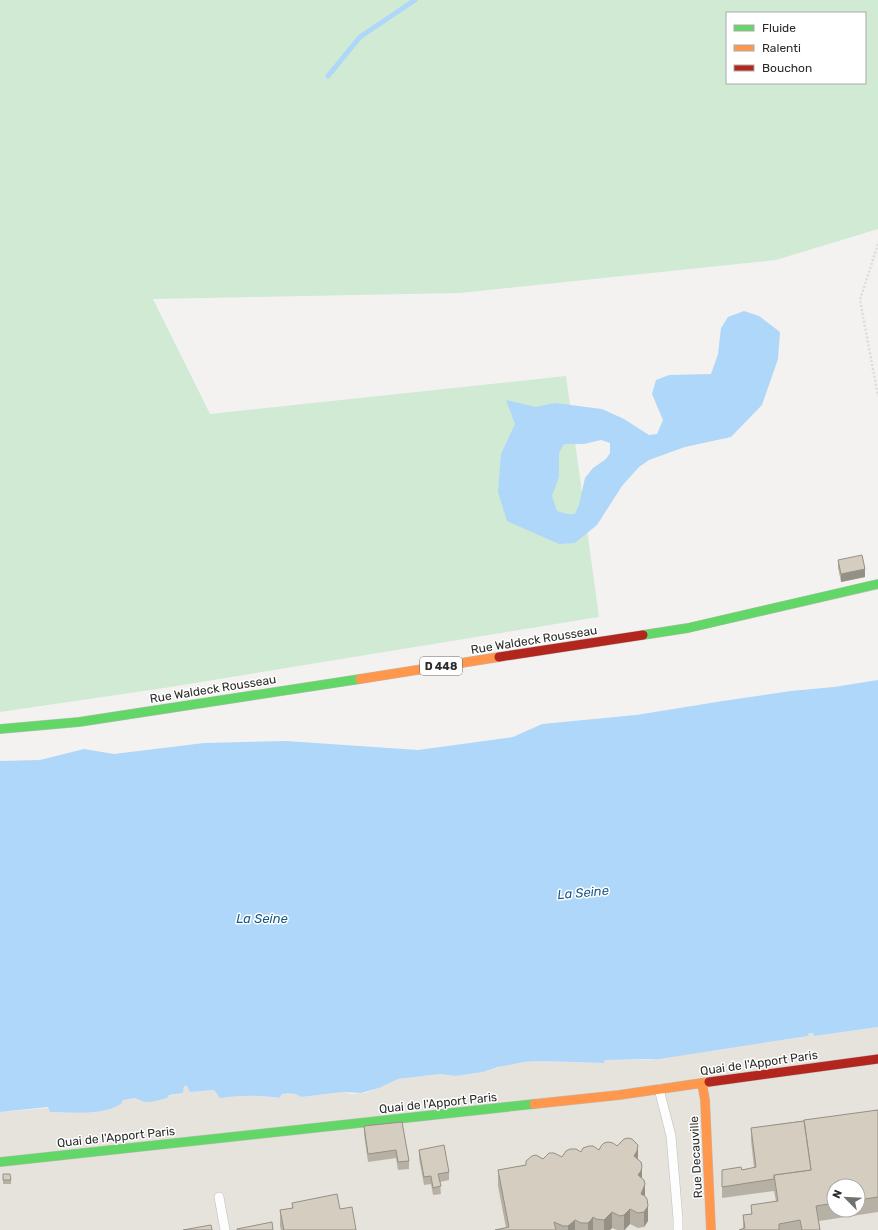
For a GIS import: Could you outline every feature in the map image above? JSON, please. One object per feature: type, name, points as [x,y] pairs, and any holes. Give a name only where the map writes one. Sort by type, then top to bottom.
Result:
[{"type":"main road","name":"Rue Waldeck Rousseau","points":[[0,730],[79,722],[688,628],[878,584]]},
{"type":"main road","name":"Quai de l'Apport Paris","points":[[0,1162],[525,1106],[878,1059]]},
{"type":"main road","name":"Rue Decauville","points":[[702,1083],[705,1100],[711,1230]]},
{"type":"lane","points":[[659,1089],[671,1136],[678,1230]]},
{"type":"lane","points":[[219,1197],[225,1230]]},
{"type":"path","points":[[878,244],[860,300],[878,396]]},
{"type":"shaded area","points":[[878,1027],[878,1230],[0,1230],[0,1112],[123,1102],[122,1100],[135,1098],[139,1101],[183,1093],[184,1086],[187,1086],[190,1092],[214,1090],[220,1097],[252,1095],[279,1098],[282,1094],[290,1093],[295,1093],[301,1097],[343,1092],[352,1094],[365,1093],[398,1079],[440,1074],[456,1076],[483,1072],[513,1063],[539,1061],[603,1063],[605,1060],[648,1060],[808,1036],[809,1033],[813,1033],[814,1036]]},
{"type":"green space","points":[[0,0],[878,0],[878,229],[776,260],[460,293],[153,299],[210,414],[566,376],[599,617],[164,688],[0,712]]},
{"type":"water","points":[[744,311],[759,316],[780,332],[778,359],[762,405],[731,437],[685,447],[649,460],[639,467],[622,486],[597,525],[575,543],[559,544],[507,521],[498,492],[501,454],[515,424],[506,400],[536,407],[555,403],[602,409],[624,419],[649,435],[657,434],[663,420],[652,394],[656,380],[669,375],[711,374],[718,354],[721,328],[728,317]],"holes":[[[601,440],[610,443],[610,453],[606,459],[593,468],[585,478],[579,505],[575,514],[567,514],[557,511],[552,496],[559,477],[559,453],[564,444],[584,444]]]},
{"type":"water","name":"La Seine","points":[[878,680],[878,1027],[814,1036],[813,1033],[809,1033],[808,1036],[659,1059],[605,1060],[604,1063],[524,1062],[498,1067],[483,1072],[456,1076],[440,1074],[398,1079],[379,1088],[361,1093],[343,1092],[301,1097],[290,1093],[282,1094],[279,1098],[264,1096],[235,1096],[220,1098],[214,1090],[190,1092],[187,1086],[184,1086],[183,1093],[169,1095],[167,1098],[151,1102],[135,1098],[123,1100],[121,1104],[113,1108],[96,1112],[50,1112],[48,1107],[0,1112],[0,761],[40,760],[84,749],[114,754],[204,743],[286,741],[418,750],[513,737],[542,724],[636,715],[791,691],[834,687]]},
{"type":"building","points":[[862,555],[865,569],[841,574],[838,560]]},
{"type":"building","points":[[878,1110],[878,1197],[866,1199],[866,1178],[826,1178],[826,1204],[816,1206],[820,1230],[802,1230],[800,1220],[779,1224],[779,1230],[739,1230],[745,1228],[743,1215],[752,1214],[751,1205],[778,1201],[774,1175],[811,1170],[804,1120]]},
{"type":"building","points":[[804,1121],[811,1170],[774,1175],[774,1179],[722,1187],[722,1170],[741,1167],[742,1170],[756,1167],[751,1128]]},
{"type":"building","points":[[402,1122],[409,1161],[398,1162],[396,1150],[368,1154],[364,1126]]},
{"type":"building","points":[[624,1139],[632,1139],[638,1145],[634,1156],[641,1162],[642,1166],[638,1175],[644,1180],[645,1184],[641,1194],[647,1199],[648,1206],[644,1212],[638,1213],[630,1209],[624,1215],[620,1216],[612,1212],[604,1220],[593,1217],[588,1223],[581,1223],[575,1220],[568,1226],[563,1226],[554,1222],[556,1230],[495,1230],[509,1227],[498,1170],[526,1165],[526,1161],[532,1156],[536,1155],[543,1159],[549,1153],[554,1153],[562,1157],[566,1151],[570,1149],[576,1149],[581,1152],[583,1148],[593,1146],[599,1150],[604,1143],[613,1143],[617,1146]]},
{"type":"building","points":[[444,1145],[449,1172],[438,1174],[441,1186],[433,1188],[431,1176],[424,1177],[419,1150]]},
{"type":"building","points":[[3,1174],[10,1174],[11,1180],[3,1180]]},
{"type":"building","points":[[337,1194],[340,1209],[352,1207],[356,1230],[284,1230],[280,1210],[293,1208],[292,1203]]},
{"type":"building","points":[[272,1222],[273,1230],[237,1230],[237,1229]]},
{"type":"building","points":[[211,1225],[212,1230],[183,1230]]},
{"type":"waterway","points":[[328,76],[360,37],[415,0]]},
{"type":"traffic: fast","points":[[643,635],[688,628],[878,584]]},
{"type":"traffic: fast","points":[[0,729],[79,722],[360,679]]},
{"type":"traffic: fast","points":[[0,1162],[534,1104]]},
{"type":"traffic: slow","points":[[360,679],[499,657]]},
{"type":"traffic: slow","points":[[534,1104],[619,1095],[709,1082]]},
{"type":"traffic: slow","points":[[702,1083],[705,1100],[711,1230]]},
{"type":"traffic: jam","points":[[499,657],[643,635]]},
{"type":"traffic: jam","points":[[709,1082],[878,1059]]}]
